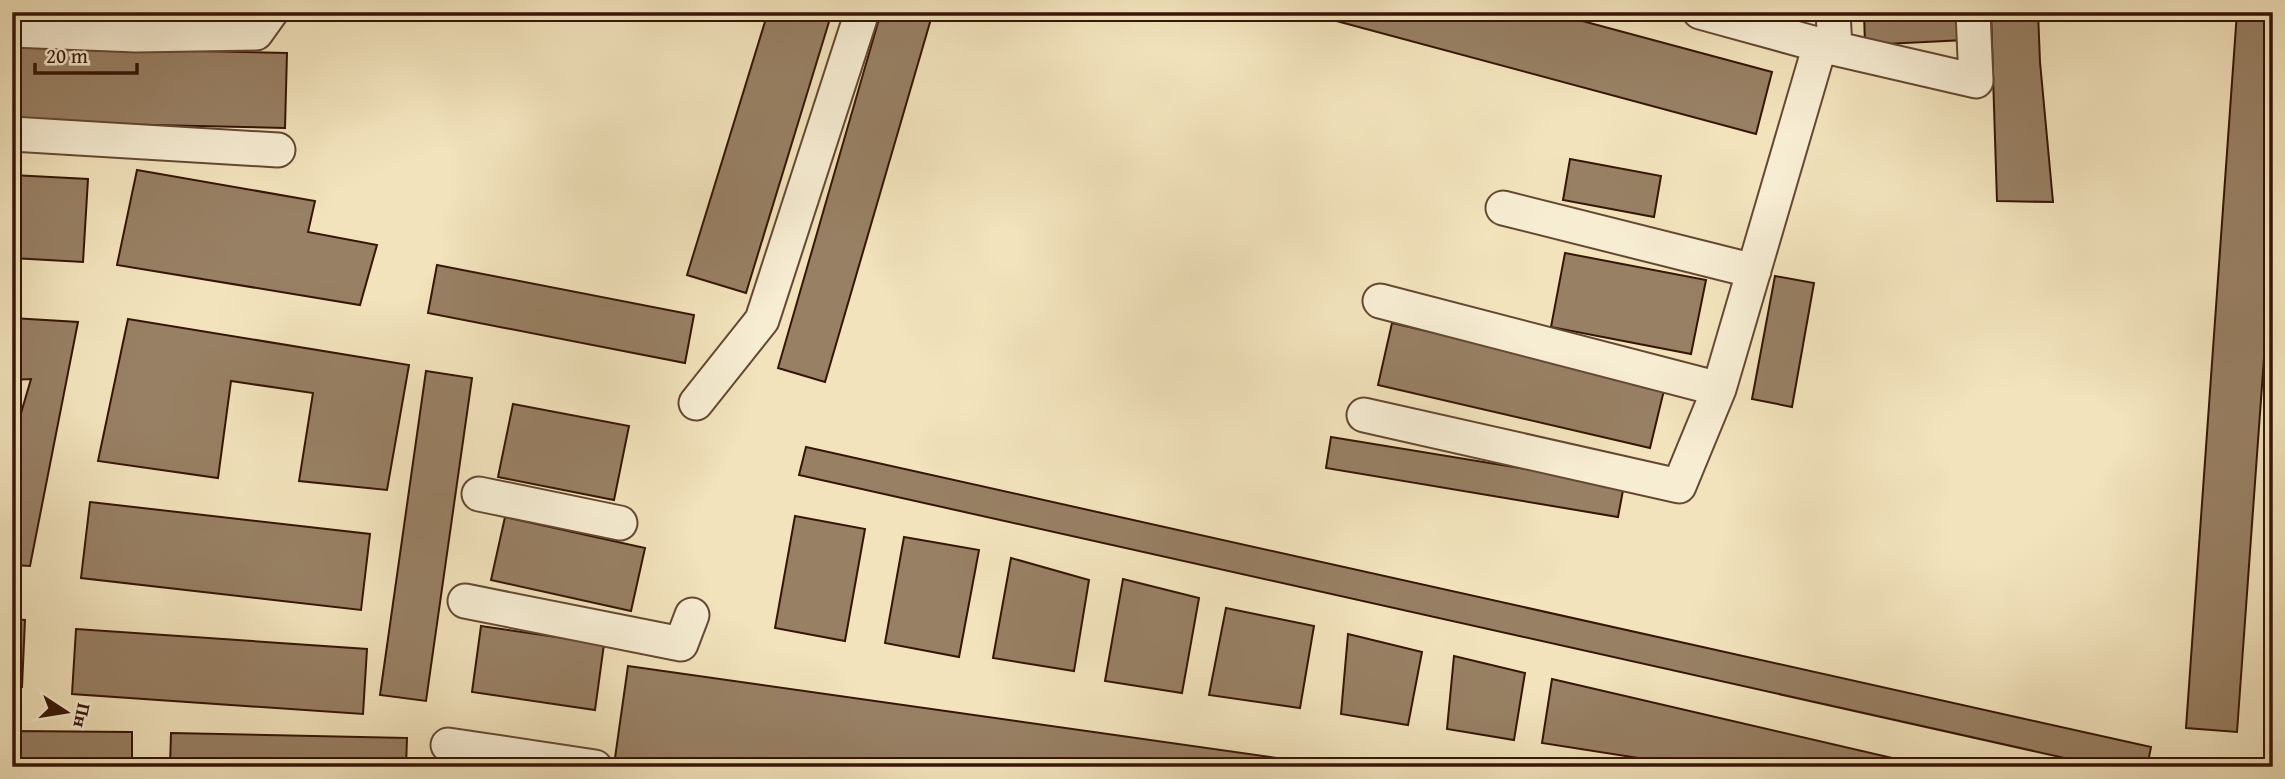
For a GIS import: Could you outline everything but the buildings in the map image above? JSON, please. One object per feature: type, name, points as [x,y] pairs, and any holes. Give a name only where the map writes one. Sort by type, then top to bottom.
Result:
[{"type":"lane","points":[[12,30],[136,35],[256,33],[271,12]]},
{"type":"lane","points":[[696,403],[762,320],[862,12]]},
{"type":"lane","points":[[1700,12],[1828,47],[1976,80],[1973,12]]},
{"type":"lane","points":[[1364,415],[1679,486],[1719,389],[1754,271],[1828,47],[1833,12]]},
{"type":"lane","points":[[12,134],[278,149]]},
{"type":"lane","points":[[1503,208],[1754,271]]},
{"type":"lane","points":[[1380,301],[1719,389]]},
{"type":"lane","points":[[479,494],[620,523]]},
{"type":"lane","points":[[466,601],[681,644],[692,615]]},
{"type":"lane","points":[[448,745],[595,767]]}]
